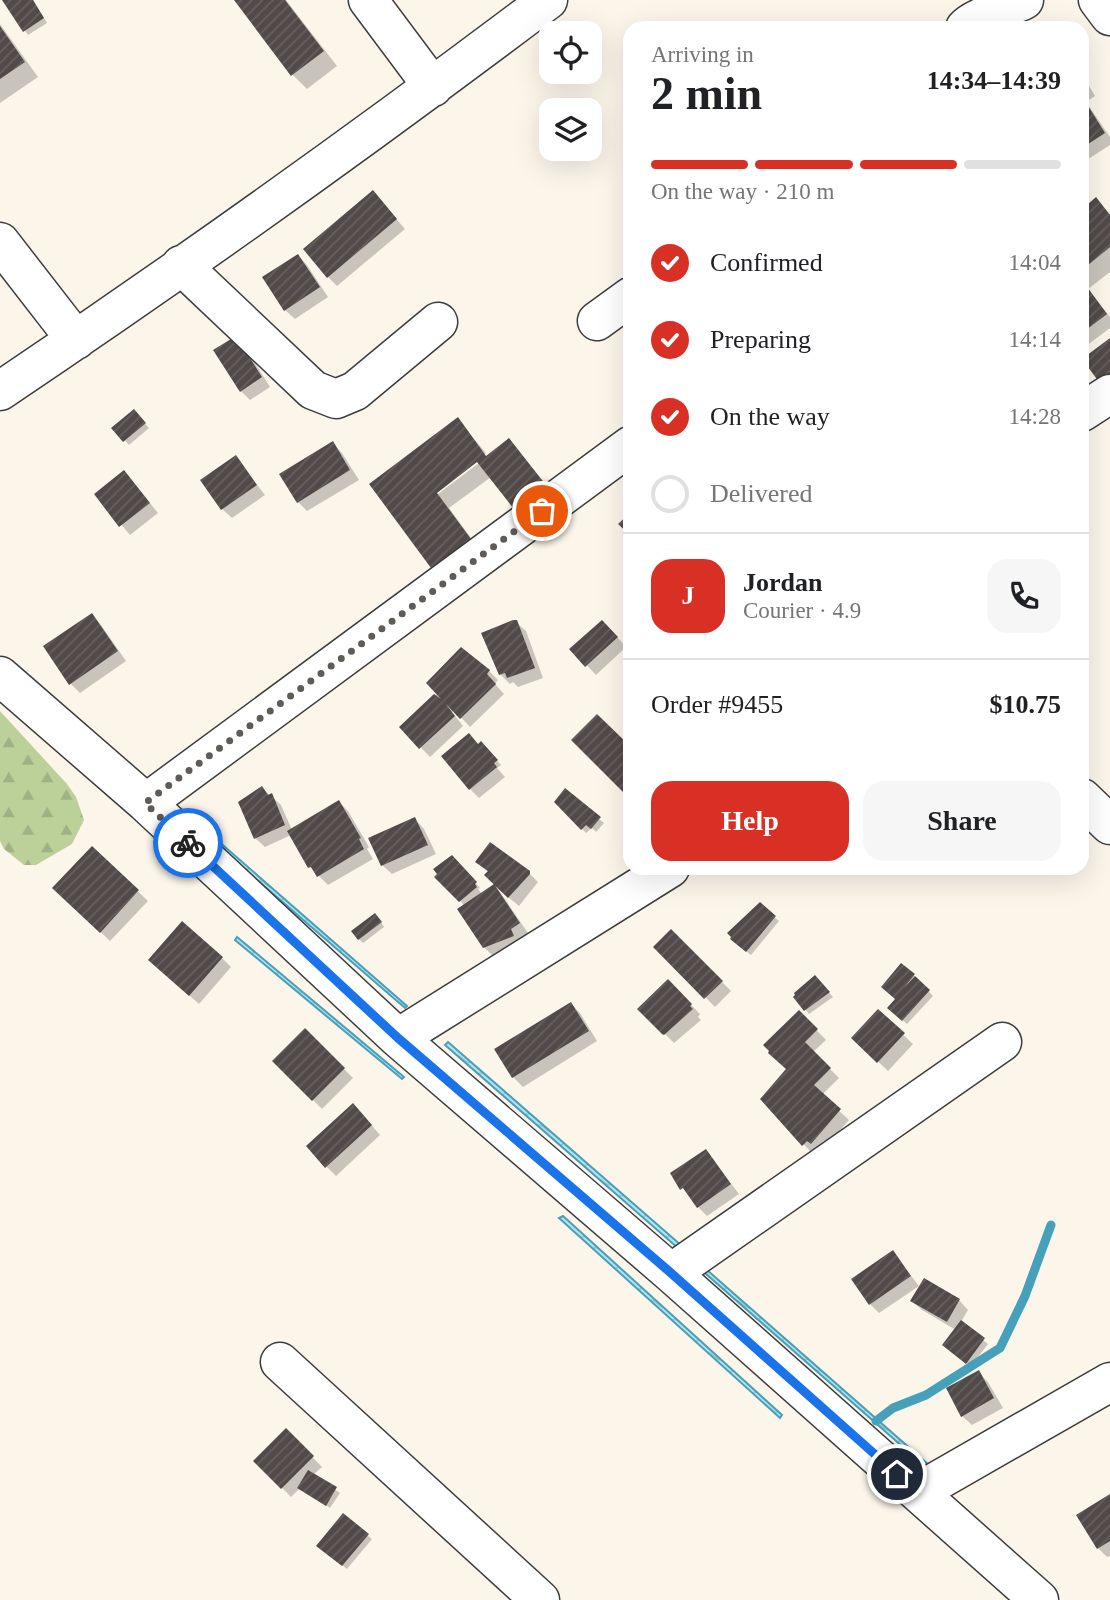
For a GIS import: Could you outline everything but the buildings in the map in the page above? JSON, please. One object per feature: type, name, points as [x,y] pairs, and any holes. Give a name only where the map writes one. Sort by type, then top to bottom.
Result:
[{"type":"street","points":[[368,0],[433,87]]},
{"type":"street","points":[[0,391],[433,87],[548,0]]},
{"type":"street","points":[[970,16],[992,15],[1024,0]]},
{"type":"street","points":[[1098,0],[1110,16]]},
{"type":"street","points":[[0,242],[76,340]]},
{"type":"street","points":[[181,265],[313,390],[336,399],[355,391],[438,322]]},
{"type":"street","points":[[597,321],[623,303]]},
{"type":"street","points":[[1089,408],[1110,394]]},
{"type":"street","points":[[145,803],[623,451]]},
{"type":"street","points":[[0,676],[145,803],[398,1038],[671,1273],[1039,1600]]},
{"type":"street","points":[[1089,806],[1110,825]]},
{"type":"street","points":[[398,1038],[659,875]]},
{"type":"street","points":[[671,1273],[1002,1042]]},
{"type":"street","points":[[280,1362],[540,1600]]},
{"type":"street","points":[[918,1492],[1110,1381]]},
{"type":"green space","points":[[0,711],[67,784],[76,797],[84,820],[72,844],[36,865],[24,865],[4,849],[0,841]]},
{"type":"water","points":[[185,812],[407,1006],[405,1008],[182,815]]},
{"type":"water","points":[[237,937],[404,1077],[402,1079],[235,940]]},
{"type":"water","points":[[448,1042],[682,1246],[679,1249],[445,1045]]},
{"type":"water","points":[[563,1216],[782,1415],[780,1418],[559,1218]]},
{"type":"water","points":[[707,1270],[930,1466],[928,1469],[705,1273]]},
{"type":"waterway","points":[[876,1421],[893,1408],[926,1395],[1000,1348],[1025,1296],[1051,1225]]},
{"type":"way so far","points":[[188,843],[145,803],[542,511]]},
{"type":"route","points":[[188,843],[398,1038],[671,1273],[897,1474]]}]
